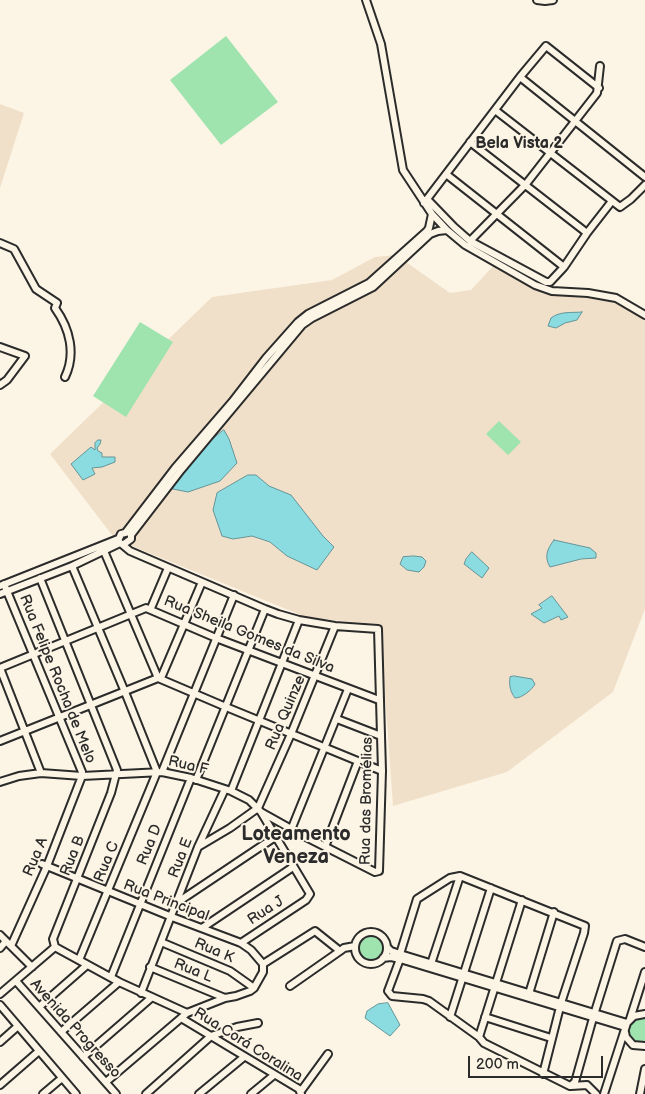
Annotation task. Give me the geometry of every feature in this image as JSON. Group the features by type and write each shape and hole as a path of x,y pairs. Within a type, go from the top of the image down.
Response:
{"street":[{"path":"366,0 381,44 403,170 426,201 468,243 546,282 553,280 612,201"},
{"path":"537,0 545,2 553,0"},
{"path":"426,201 520,77 546,46 599,88"},
{"path":"468,243 526,184 598,93 600,66"},
{"path":"520,77 645,177"},
{"path":"495,110 620,207 645,185"},
{"path":"470,142 587,233"},
{"path":"446,174 564,267"},
{"path":"426,201 432,214 447,230 535,285 552,291 616,298 645,315"},
{"path":"2,585 121,542 129,541 128,534 175,468 298,322 308,314 369,283 427,231 432,214"},
{"path":"128,534 302,325 373,287 430,234 447,230"},
{"path":"0,243 14,249 36,289 57,303 55,308 60,315 71,347 70,366 65,377"},
{"path":"0,347 25,356 3,378 0,385"},
{"path":"128,534 121,534 121,542 130,551 168,568 264,609 299,620 335,626"},
{"path":"0,594 72,566 121,542"},
{"path":"104,551 130,614 160,678 194,694 382,771"},
{"path":"72,566 160,772"},
{"path":"152,608 168,568"},
{"path":"40,578 116,766 117,774"},
{"path":"0,741 160,678 202,582"},
{"name":"Rua Felipe Rocha de Melo","path":"2,585 8,591 81,766 82,776"},
{"name":"Rua C","path":"79,960 194,694 234,595"},
{"name":"Rua Sheila Gomes da Silva","path":"0,668 130,614 146,608 152,608 216,638 379,700"},
{"name":"Rua D","path":"110,977 193,779 226,707 264,609"},
{"name":"Rua E","path":"141,993 198,847 228,789 259,720 299,620"},
{"name":"Rua das Bromélias","path":"259,810 291,830 375,872 379,871 382,771 378,629 335,626"},
{"name":"Rua Quinze","path":"259,810 335,626"},
{"path":"0,668 41,773"},
{"path":"291,830 348,689"},
{"path":"337,719 381,736"},
{"path":"325,847 358,761"},
{"name":"Rua F","path":"0,782 19,776 41,773 82,776 160,772 228,789 249,800 259,810 309,892 306,900"},
{"name":"Rua B","path":"55,946 53,939 112,793 117,774"},
{"name":"Rua A","path":"0,948 8,943 82,776"},
{"path":"198,847 259,810"},
{"path":"178,902 275,837"},
{"name":"Rua Principal","path":"44,865 108,892 241,943 251,950 263,964"},
{"path":"202,928 294,866"},
{"path":"430,966 460,876"},
{"path":"543,1074 560,1005 585,926 460,876 450,878 417,899 388,991 389,994 392,996 423,999 479,1036 484,1043 543,1074 570,1086 587,1085 596,1094"},
{"path":"450,1017 491,888"},
{"name":"Rua J","path":"241,943 306,900"},
{"path":"479,1036 522,900"},
{"path":"529,996 554,912"},
{"path":"106,1082 184,1016 225,998 241,995 254,988 263,972 263,964 315,931 340,951"},
{"path":"400,956 383,958 374,964 363,962 356,954 355,946 362,934 373,932 383,937 387,947 400,956 627,1025"},
{"path":"0,935 32,966"},
{"path":"570,1086 575,1082 618,941 625,939 645,947"},
{"name":"Rua K","path":"161,942 230,971 254,988"},
{"path":"0,994 55,946 184,1016"},
{"path":"290,986 344,948 355,946"},
{"path":"383,958 387,947"},
{"path":"39,1007 87,965"},
{"name":"Rua L","path":"150,967 225,998"},
{"path":"604,1094 645,972"},
{"name":"Avenida Progresso","path":"16,981 116,1094"},
{"path":"62,1032 119,982"},
{"path":"83,1057 152,998"},
{"path":"0,1005 76,1094"},
{"path":"645,1014 639,1014 627,1025 626,1037 633,1045 645,1046"},
{"name":"Rua Corá Coralina","path":"184,1016 211,1036 301,1093"},
{"path":"486,1017 551,1038"},
{"path":"146,1094 211,1036 237,1027 258,1023"},
{"path":"0,1042 18,1026"},
{"path":"0,1085 39,1051"},
{"path":"301,1093 328,1054"},
{"path":"199,1094 244,1057"},
{"path":"640,1094 645,1070"},
{"path":"251,1094 274,1075"},
{"path":"42,1094 62,1078"}],"shaded area":[{"path":"0,104 24,113 0,188"},
{"path":"396,255 450,293 471,290 494,265 544,294 612,300 645,317 645,609 613,692 507,772 393,806 380,624 308,618 115,539 50,454 212,297 332,280 375,257"}],"green space":[{"path":"226,36 278,102 221,145 170,80"},
{"path":"140,322 173,342 126,417 93,396"},
{"path":"499,421 521,442 508,455 486,434"},
{"path":"371,934 381,938 385,948 381,958 371,962 361,958 357,948 361,938"},
{"path":"643,1017 645,1018 645,1043 634,1042 628,1032 630,1023"}],"water":[{"path":"582,312 577,320 556,328 548,326 551,318 558,314"},
{"path":"224,430 237,463 220,481 188,492 168,488 189,466 206,444"},
{"path":"101,440 97,448 102,453 102,457 115,457 115,462 102,467 92,468 95,474 83,480 71,464 91,447 95,450 95,443"},
{"path":"248,475 256,475 269,486 291,495 334,547 317,570 287,556 270,542 252,536 233,539 222,536 213,510 217,493"},
{"path":"554,540 590,548 596,553 596,558 581,559 550,567 547,553"},
{"path":"472,552 489,568 482,578 464,564"},
{"path":"403,557 422,557 426,561 424,567 419,572 407,570 400,564"},
{"path":"552,596 568,617 561,620 559,616 544,623 531,614 542,608 539,605"},
{"path":"510,677 532,679 535,684 532,689 521,697 515,698 511,691 510,683"},
{"path":"388,1003 400,1025 390,1036 365,1018 367,1011 378,1004"}],"district":[{"name":"Bela Vista 2","path":"519,144"},
{"name":"Loteamento Veneza","path":"296,846"}]}
